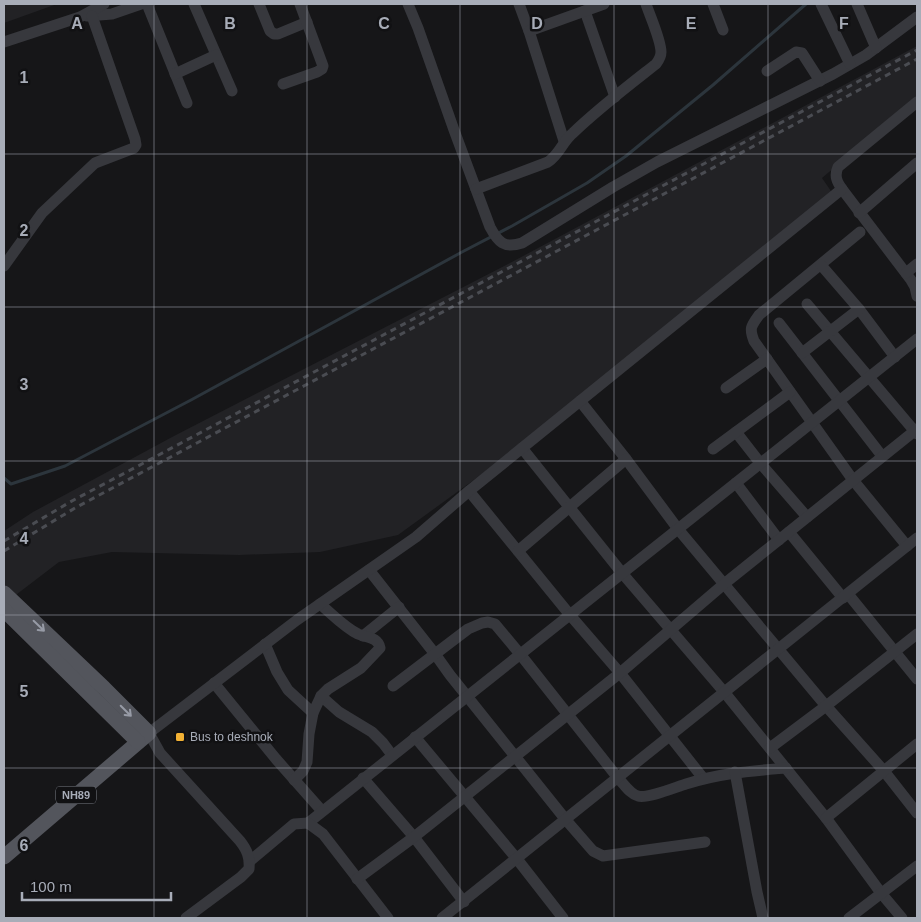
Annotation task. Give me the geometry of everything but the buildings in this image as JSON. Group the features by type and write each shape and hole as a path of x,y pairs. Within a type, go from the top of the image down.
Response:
{"main road":[{"path":"4,593 143,738"},
{"path":"4,610 100,694"},
{"name":"NH89","path":"4,857 143,738"}],"street":[{"path":"86,16 104,4"},
{"path":"4,42 86,16 112,14 140,4"},
{"path":"147,4 186,103"},
{"path":"194,4 232,91"},
{"path":"259,4 270,31 274,34 307,22"},
{"path":"283,84 317,72 323,66 300,4"},
{"path":"408,4 490,227 497,240 506,245 513,246 522,243 613,186 657,162 820,81 850,64 876,48 917,17"},
{"path":"519,4 564,142"},
{"path":"529,31 604,4"},
{"path":"476,189 548,162 556,156 572,133 656,64 661,52 646,4"},
{"path":"713,4 723,30"},
{"path":"820,4 850,64"},
{"path":"857,4 876,48"},
{"path":"585,11 614,97"},
{"path":"4,266 42,213 95,163 113,155 132,150 136,145 86,16"},
{"path":"767,71 799,51 820,81"},
{"path":"175,74 216,55"},
{"path":"917,102 838,167 836,176 837,182 859,213 906,273 915,287 917,296"},
{"path":"859,213 917,163"},
{"path":"186,918 241,877 249,869 250,860 240,841 160,753 143,738 320,604 416,537 469,491 842,189"},
{"path":"860,232 758,315 752,324 750,332 754,341 854,480 908,546"},
{"path":"906,273 917,264"},
{"path":"821,265 859,309 895,357"},
{"path":"357,879 516,757 620,673 724,584 882,456 916,431 807,304"},
{"path":"802,354 859,309"},
{"path":"779,323 882,456"},
{"path":"250,860 294,824 308,823 917,339"},
{"path":"726,388 767,359"},
{"path":"712,448 790,392"},
{"path":"580,401 678,529 826,706 884,771 917,813"},
{"path":"736,432 760,464 807,517"},
{"path":"522,448 622,574 770,748 902,918"},
{"path":"518,551 626,459"},
{"path":"736,483 784,536 845,596 917,679"},
{"path":"469,491 620,673 703,778"},
{"path":"442,918 917,538"},
{"path":"369,570 450,675 593,851 603,856 705,842"},
{"path":"294,780 303,770 306,762 313,712 321,696 328,689 361,668 380,648 377,641 351,630 320,604"},
{"path":"364,636 399,608"},
{"path":"393,686 468,629 488,622 495,624 618,778 637,796 643,797 660,793 703,778 736,772 786,768"},
{"path":"770,748 917,634"},
{"path":"266,644 277,672 288,690 313,712"},
{"path":"214,683 322,811"},
{"path":"321,696 339,712 372,732 392,755"},
{"path":"415,737 564,918"},
{"path":"826,818 917,744"},
{"path":"736,772 757,892 764,918"},
{"path":"363,778 414,837 464,902"},
{"path":"308,823 322,834 388,918"},
{"path":"849,918 917,866"}],"shaded area":[{"path":"4,4 57,4 4,23"},
{"path":"917,46 917,97 822,178 833,194 482,474 398,535 320,552 239,555 112,552 59,562 4,604 4,531 33,512 174,436 510,263"}],"waterway":[{"path":"4,478 11,484 65,466 512,226 587,183 626,156 713,85 806,4"}],"railway":[{"path":"4,541 70,502 917,50"},
{"path":"4,551 75,508 917,59"}],"place":[{"name":"Bus to deshnok","path":"180,737"}]}
